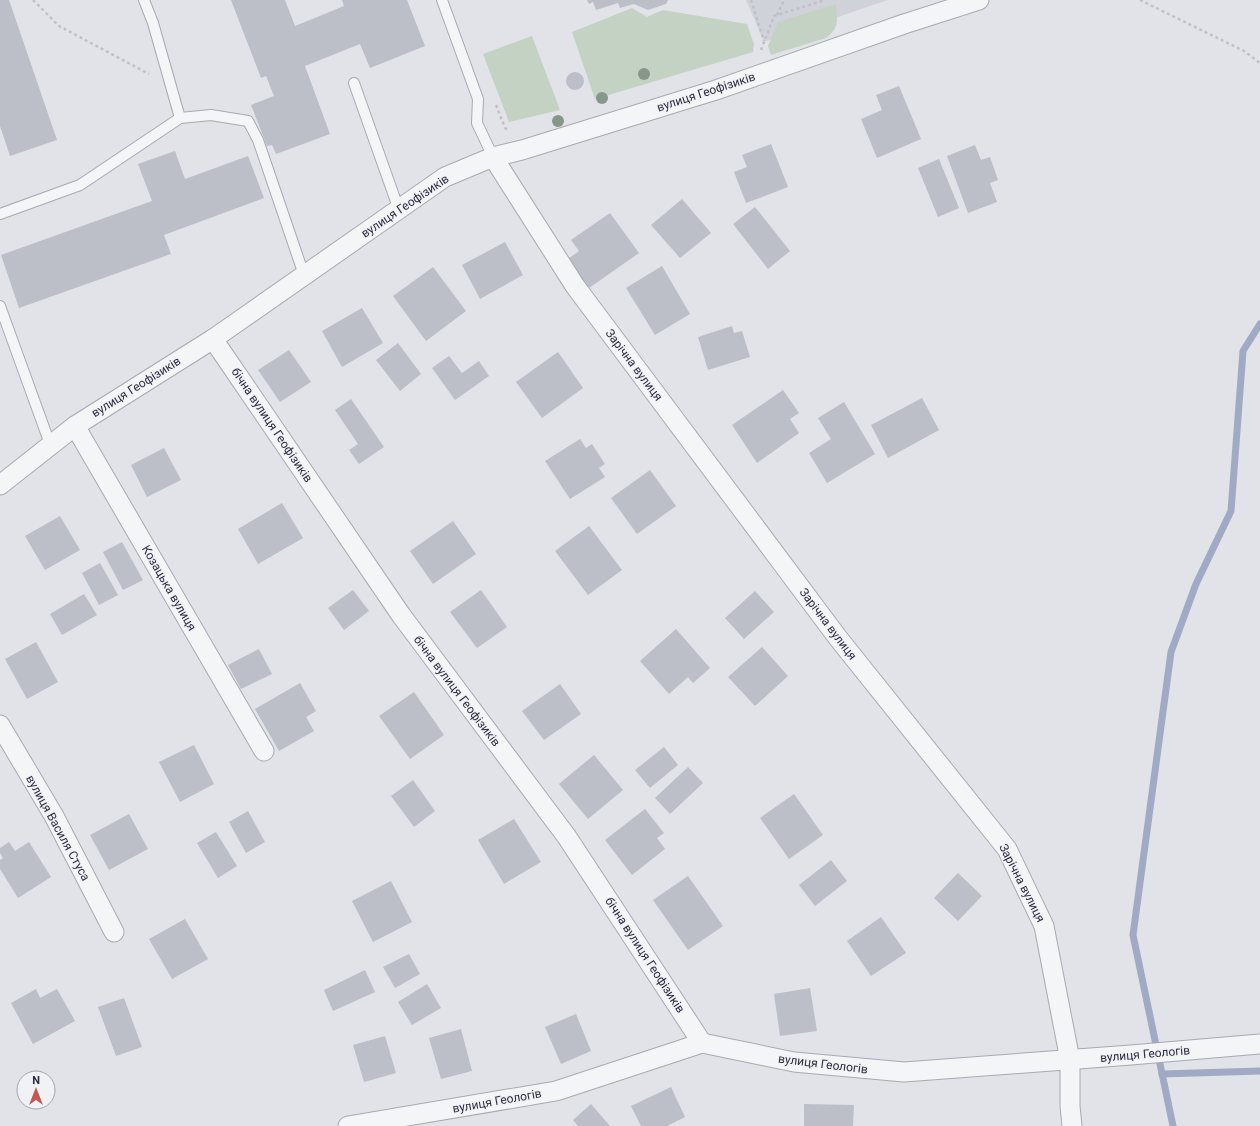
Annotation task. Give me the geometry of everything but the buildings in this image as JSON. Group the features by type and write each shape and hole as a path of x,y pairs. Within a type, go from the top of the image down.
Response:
{"street":[{"name":"вулиця Геофізиків","path":"0,485 50,444 75,426 213,339 445,177 493,157 522,150 716,90 904,24 979,0"},
{"name":"Зарічна вулиця","path":"493,157 576,286 599,318 838,638 1007,849 1044,926 1070,1060 1070,1106 1072,1126"},
{"name":"бічна вулиця Геофізиків","path":"213,339 401,615 566,837 702,1042"},
{"name":"Козацька вулиця","path":"75,426 264,751"},
{"name":"вулиця Василя Стуса","path":"0,725 54,816 114,932"},
{"name":"вулиця Геологів","path":"348,1126 556,1091 702,1042 794,1062 904,1072 1260,1044"}],"lane":[{"path":"144,0 153,23 180,118"},
{"path":"442,0 478,98 477,123 493,157"},
{"path":"354,84 399,210"},
{"path":"0,214 80,185 180,118 211,115 248,121 258,140 304,275"},
{"path":"0,306 50,444"}],"path":[{"path":"33,0 59,26 171,85"},
{"path":"751,0 764,42"},
{"path":"760,53 774,16 777,15 784,0"},
{"path":"777,15 825,0"},
{"path":"1140,0 1244,51 1260,62"}],"shaded area":[{"path":"746,0 888,0 764,42"}],"green space":[{"path":"836,4 836,27 826,38 771,55 768,46 778,22"},
{"path":"632,8 647,17 663,10 747,24 754,44 753,52 595,99 572,32"},
{"path":"532,36 560,110 509,122 483,54"}],"waterway":[{"path":"1173,1126 1133,935 1171,652 1196,584 1231,511 1243,351 1260,324"},
{"path":"1162,1074 1260,1071"}]}
